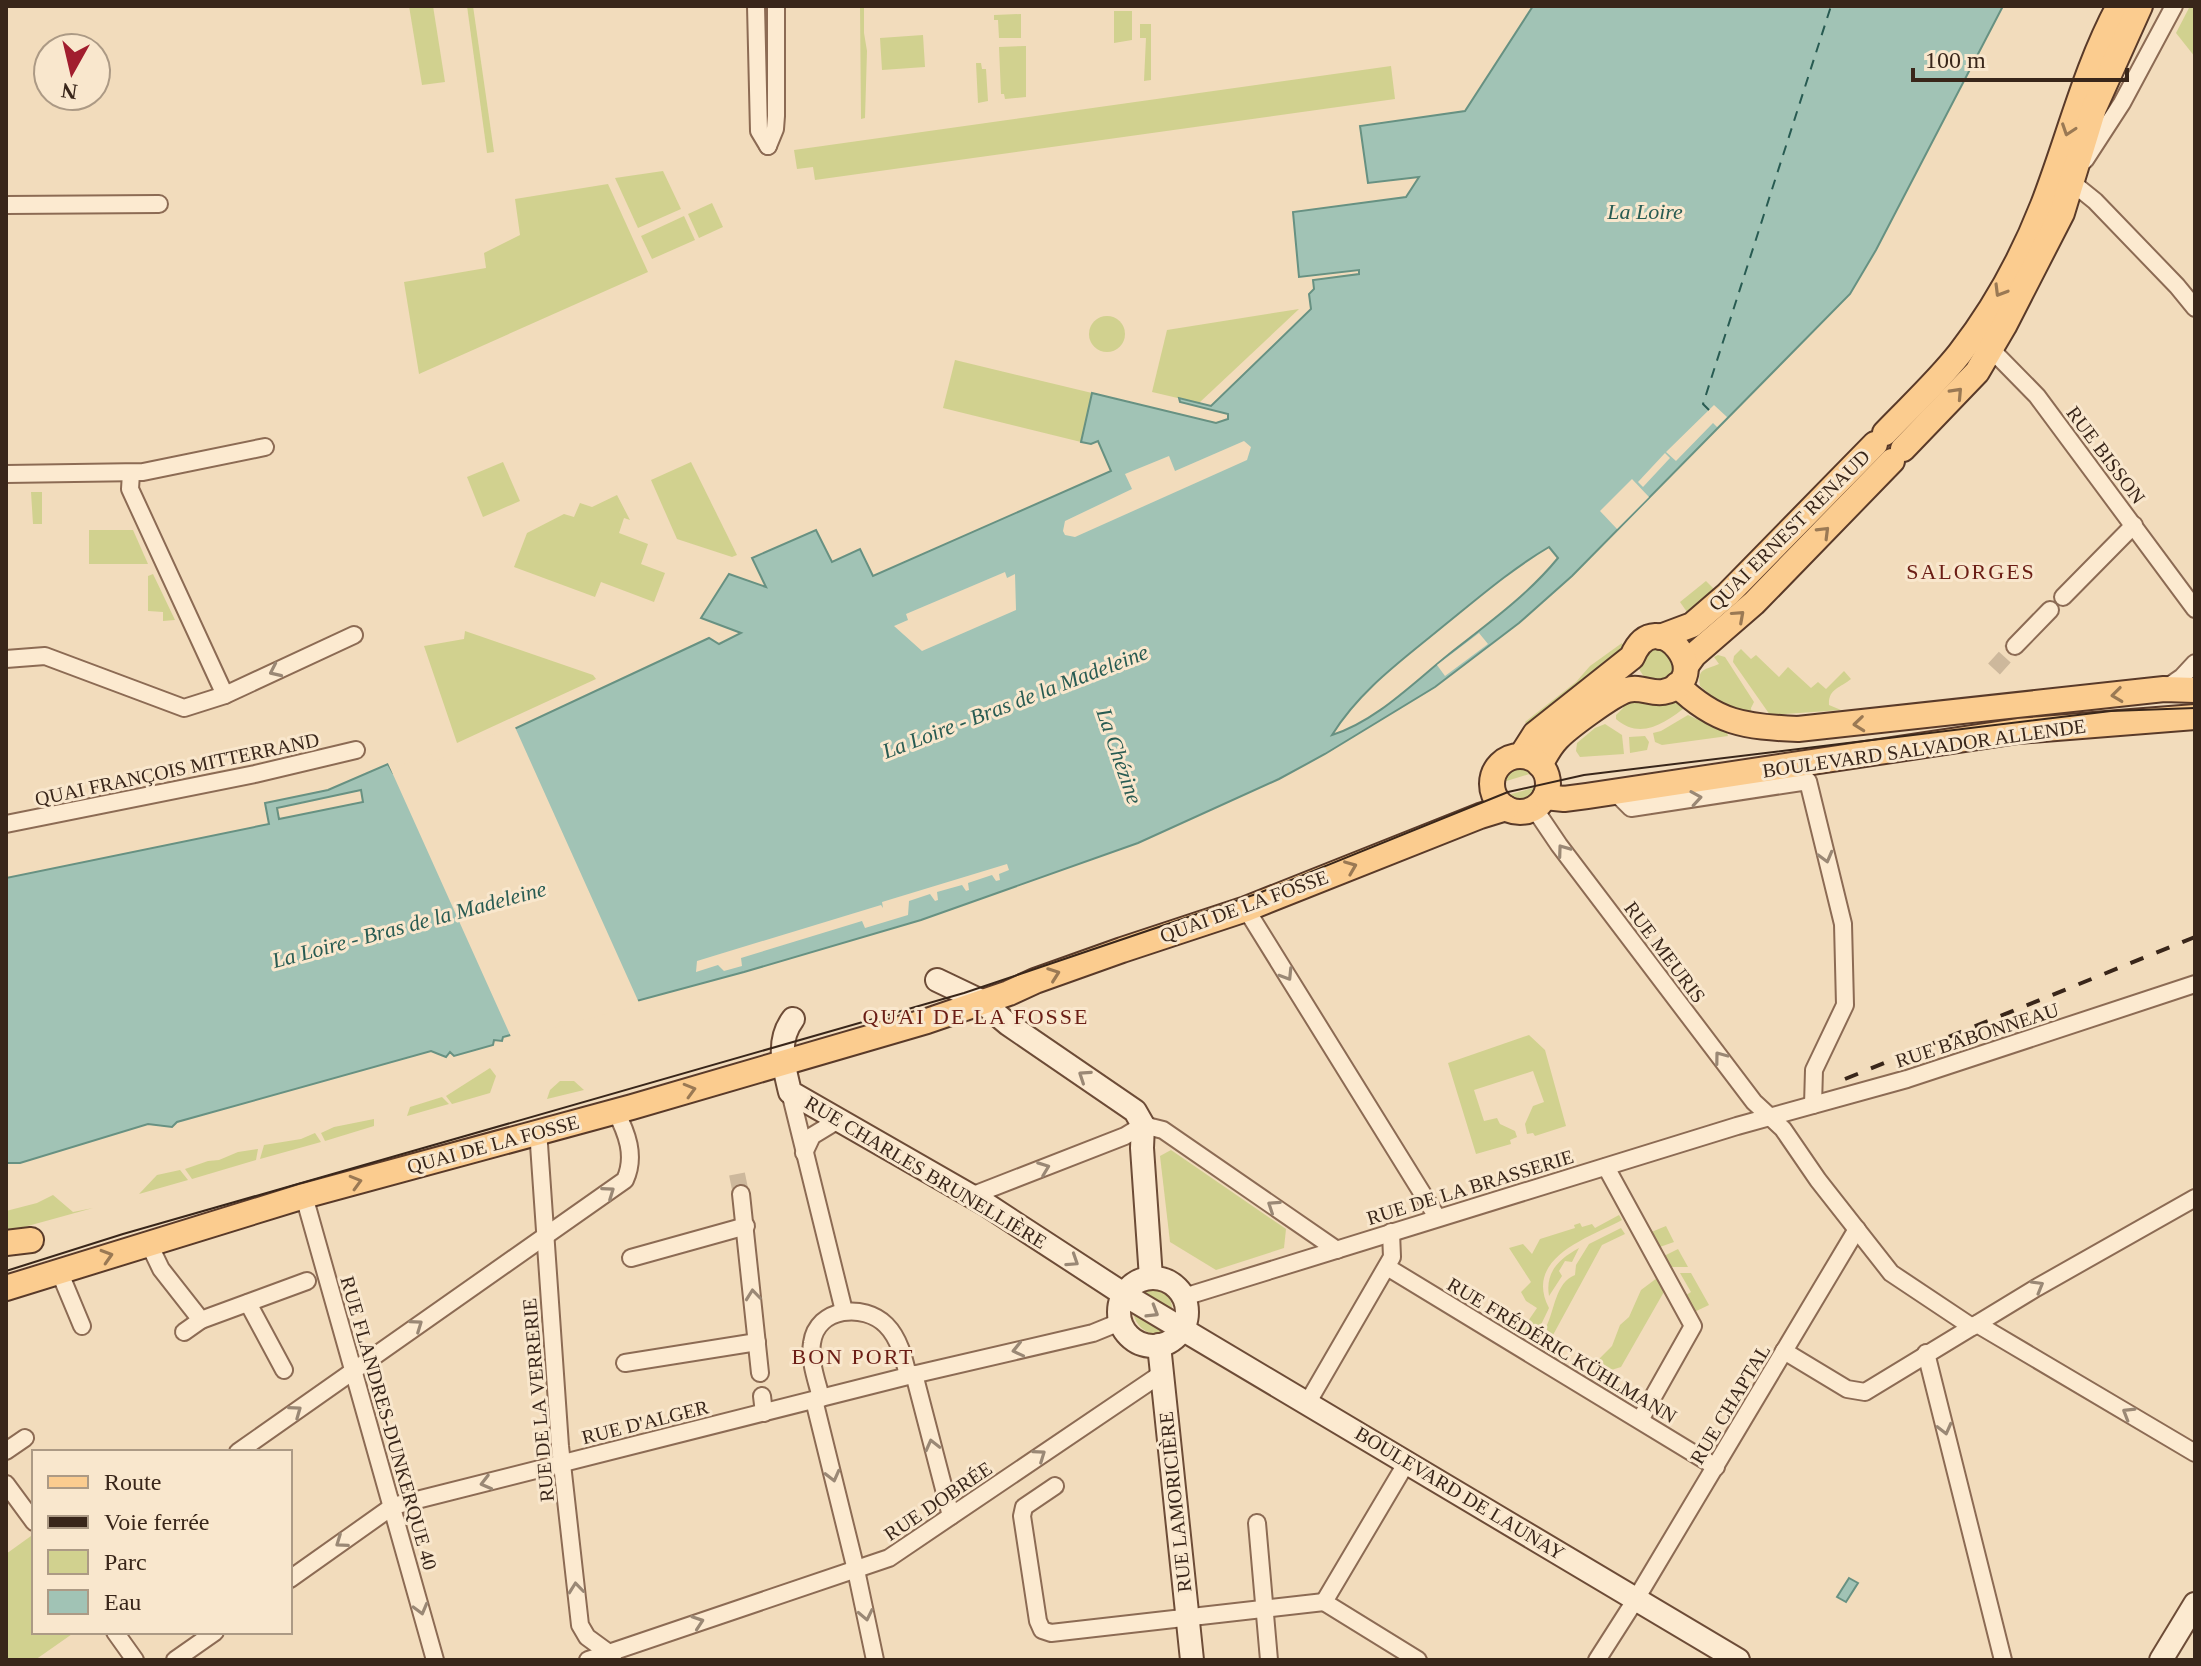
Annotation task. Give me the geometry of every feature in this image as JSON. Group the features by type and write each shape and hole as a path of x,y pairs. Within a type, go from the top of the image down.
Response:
{"main road":[{"path":"2063,175 2086,78 2119,6"},
{"path":"2063,175 2140,6"},
{"name":"QUAI ERNEST RENAUD","path":"1681,675 1694,655 1754,603 1889,447 1958,355 1983,340 2043,205 2063,175"},
{"name":"QUAI ERNEST RENAUD","path":"1660,637 1692,625 1889,447"},
{"path":"1530,760 1535,734 1632,657 1642,643 1660,637 1678,646 1681,675 1663,692 1629,689 1598,707 1530,760 1502,762 1493,775 1494,795 1506,808 1519,812 1540,802 1547,780 1530,760"},
{"path":"1632,657 1634,678 1645,689"},
{"name":"BOULEVARD SALVADOR ALLENDE","path":"1681,675 1707,711 1755,726 1798,729 2164,689 2195,690"},
{"name":"BOULEVARD SALVADOR ALLENDE","path":"1540,802 2004,733 2195,717"},
{"path":"2141,721 2195,726"},
{"name":"QUAI DE LA FOSSE","path":"6,1288 304,1196 927,1021 1246,909 1506,808"},
{"path":"937,980 981,1001 1001,1019 1135,1111 1143,1125 1151,1278"},
{"name":"RUE CHARLES BRUNELLIÈRE","path":"793,1019 783,1039 783,1063 790,1092 971,1196 1182,1328"},
{"path":"6,1243 31,1240"},
{"path":"1151,1278 1170,1282 1184,1297 1187,1313 1182,1328 1172,1339 1159,1345 1135,1341 1120,1322 1120,1305 1125,1295 1136,1283 1151,1278"},
{"name":"BOULEVARD DE LAUNAY","path":"1182,1328 1738,1660"},
{"name":"RUE LAMORICIÈRE","path":"1159,1345 1192,1660"},
{"path":"2161,1660 2195,1604"}],"street":[{"path":"2174,6 2122,103 2063,175 2095,201 2195,308"},
{"path":"756,13 776,13 776,100 767,130 758,101 756,13"},
{"path":"758,101 768,104 776,100"},
{"path":"6,205 159,204"},
{"name":"RUE BISSON","path":"1983,340 2037,396 2195,609"},
{"path":"6,474 131,473 181,466 265,447"},
{"path":"131,473 130,489 225,695"},
{"path":"2063,597 2134,525"},
{"path":"2015,646 2050,610"},
{"path":"6,659 45,656 184,708 225,695 354,635"},
{"path":"2164,689 2195,663"},
{"name":"QUAI FRANÇOIS MITTERRAND","path":"6,824 255,774 356,750"},
{"path":"1615,792 1631,808 1808,781 1843,924 1845,1005 1814,1070 1813,1105"},
{"name":"RUE MEURIS","path":"1540,802 1582,877 1754,1102 1783,1129 1818,1180 1891,1273 1974,1326 2195,1453"},
{"path":"1246,909 1437,1217"},
{"name":"RUE BABONNEAU","path":"1769,1117 1907,1079 2195,984"},
{"path":"790,1092 844,1311"},
{"path":"241,1450 625,1180 630,1169 630,1152 623,1125 615,1110"},
{"name":"RUE DE LA BRASSERIE","path":"1184,1297 1769,1117"},
{"path":"804,1153 812,1136 840,1119"},
{"path":"971,1196 1125,1136 1143,1125 1163,1130 1337,1250"},
{"name":"RUE DE LA VERRERIE","path":"538,1130 562,1464 580,1626 587,1637 617,1653"},
{"path":"1606,1167 1693,1326 1640,1420"},
{"path":"741,1194 760,1373"},
{"name":"RUE FLANDRES-DUNKERQUE 40","path":"304,1196 317,1277 353,1369 435,1660"},
{"path":"1784,1351 1847,1389 1865,1392 1926,1353 2195,1198"},
{"path":"631,1258 746,1226"},
{"name":"RUE CHAPTAL","path":"1597,1660 1857,1229"},
{"path":"1308,1402 1387,1267 1393,1248 1391,1232"},
{"path":"6,1250 31,1240"},
{"path":"149,1244 165,1275 201,1320"},
{"name":"RUE FRÉDÉRIC KÜHLMANN","path":"1387,1267 1716,1467"},
{"path":"59,1271 82,1326"},
{"path":"184,1332 201,1320 317,1277"},
{"path":"248,1303 284,1370"},
{"path":"875,1660 818,1399 813,1360 813,1337 831,1316 844,1311 869,1314 887,1326 897,1341 911,1375 951,1516"},
{"name":"RUE D'ALGER","path":"393,1506 562,1464 763,1404 818,1399 1093,1333 1120,1322"},
{"path":"625,1363 757,1342"},
{"path":"1926,1353 2003,1660"},
{"name":"RUE DOBRÉE","path":"588,1660 617,1653 889,1558 1161,1374"},
{"path":"6,1451 25,1438"},
{"path":"1324,1602 1407,1462"},
{"path":"6,1484 32,1519"},
{"path":"1055,1486 1024,1507 1022,1516 1042,1630 1051,1633 1324,1602 1418,1660"},
{"path":"292,1578 393,1506"},
{"path":"1257,1523 1269,1660"},
{"path":"116,1634 135,1660"},
{"path":"175,1660 212,1634"}],"green space":[{"path":"409,6 433,6 445,82 422,85"},
{"path":"467,6 473,6 494,152 487,153"},
{"path":"860,6 864,6 867,51 865,118 861,119"},
{"path":"2190,6 2195,6 2195,57 2176,33"},
{"path":"1114,11 1132,11 1132,40 1114,43"},
{"path":"1021,14 1021,38 999,38 998,20 994,20 994,15"},
{"path":"1140,24 1151,24 1151,80 1144,81 1146,38 1140,38"},
{"path":"923,35 925,67 882,70 880,38"},
{"path":"1026,46 1026,97 1005,99 1001,94 999,47"},
{"path":"976,63 981,63 982,69 986,69 988,101 978,103"},
{"path":"1391,66 1395,99 815,180 813,167 797,169 794,150"},
{"path":"663,171 681,209 638,228 615,178"},
{"path":"608,184 648,272 419,374 404,282 486,268 484,253 520,235 515,199"},
{"path":"712,203 723,227 699,238 688,214"},
{"path":"684,216 695,240 652,259 641,236"},
{"path":"1299,309 1199,403 1152,392 1167,330"},
{"path":"1107,316 1120,321 1125,334 1120,347 1107,352 1094,347 1089,334 1094,321"},
{"path":"955,360 1092,393 1081,442 943,408"},
{"path":"503,462 520,501 483,517 467,477"},
{"path":"691,462 737,555 732,557 677,539 651,480"},
{"path":"31,492 42,492 42,524 33,524"},
{"path":"617,495 630,520 624,518 619,533 648,544 641,564 665,573 654,602 601,582 595,597 514,567 527,533 564,514 574,517 580,503 592,507"},
{"path":"89,530 133,530 148,564 89,564"},
{"path":"153,574 175,620 163,621 163,612 148,611 148,576"},
{"path":"1706,581 1715,590 1687,612 1680,602"},
{"path":"465,631 593,675 596,679 457,743 424,646 464,639"},
{"path":"1622,643 1623,648 1529,727 1525,722"},
{"path":"1661,645 1678,661 1669,682 1646,680 1639,669 1644,652"},
{"path":"1741,649 1751,659 1756,655 1779,677 1788,667 1811,688 1818,682 1826,689 1844,671 1851,679 1836,689 1829,700 1829,705 1841,710 1770,715 1733,662"},
{"path":"1714,657 1725,657 1754,702 1752,717 1728,710 1700,686 1701,673 1719,664"},
{"path":"1678,696 1687,706 1653,727 1635,728 1616,719 1626,698"},
{"path":"1688,715 1728,736 1662,745 1655,742 1653,733"},
{"path":"1605,724 1622,735 1624,754 1580,757 1576,751 1577,743"},
{"path":"1645,736 1649,742 1647,750 1630,753 1629,737"},
{"path":"1514,765 1527,765 1536,772 1500,783 1504,771"},
{"path":"1540,786 1534,797 1525,803 1515,803 1504,796"},
{"path":"1529,1035 1545,1050 1566,1126 1535,1136 1533,1133 1527,1134 1525,1124 1533,1106 1544,1102 1533,1071 1474,1090 1484,1121 1497,1118 1500,1124 1515,1131 1517,1137 1510,1140 1511,1144 1476,1154 1448,1063"},
{"path":"490,1068 496,1076 490,1093 452,1104 446,1096"},
{"path":"560,1081 574,1081 584,1090 547,1099 550,1090"},
{"path":"442,1097 449,1104 407,1116 410,1107"},
{"path":"374,1119 374,1126 325,1141 321,1133 334,1127"},
{"path":"315,1133 321,1142 260,1159 264,1145 301,1139"},
{"path":"258,1149 256,1160 192,1179 185,1169 238,1152"},
{"path":"1171,1150 1286,1229 1284,1248 1216,1270 1170,1242 1160,1156"},
{"path":"180,1170 188,1180 139,1194 157,1175"},
{"path":"53,1195 73,1212 93,1208 6,1232 6,1211 37,1203"},
{"path":"1619,1215 1622,1220 1577,1243 1552,1263 1545,1276 1543,1291 1549,1308 1538,1331 1540,1337 1536,1342 1520,1333 1537,1308 1526,1301 1521,1292 1531,1282 1509,1248 1523,1244 1532,1254 1540,1239 1575,1228 1574,1225 1580,1223 1582,1227 1592,1224 1595,1228"},
{"path":"1666,1226 1674,1242 1657,1248 1649,1233"},
{"path":"1621,1228 1625,1234 1602,1245 1553,1335 1549,1335 1546,1327 1559,1290 1575,1275 1576,1265 1589,1244"},
{"path":"1579,1248 1572,1262 1565,1261 1559,1271 1562,1276 1549,1296 1551,1273 1565,1257"},
{"path":"1678,1249 1688,1267 1670,1267 1664,1256"},
{"path":"1680,1273 1691,1273 1709,1305 1690,1314 1680,1299 1691,1292"},
{"path":"1657,1278 1665,1290 1621,1367 1605,1372 1599,1359 1612,1346 1620,1325 1629,1317 1641,1290"},
{"path":"1145,1290 1160,1291 1167,1296 1172,1309 1170,1312 1143,1294"},
{"path":"1133,1312 1166,1329 1163,1334 1152,1334 1143,1329"},
{"path":"31,1536 32,1634 72,1634 35,1660 6,1660 6,1554"}],"water":[{"name":"La Loire","path":"1533,6 2003,6 1850,294 1572,576 1519,623 1435,687 1325,754 1279,779 1138,843 921,920 503,1037 502,1041 494,1040 493,1045 454,1056 450,1052 446,1057 431,1051 177,1122 172,1127 148,1124 20,1163 6,1163 6,878 269,824 265,803 328,790 388,764 393,773 435,766 709,638 719,644 741,633 701,618 729,574 766,587 752,558 816,530 832,562 860,549 873,576 1111,471 1098,441 1091,444 1081,442 1092,393 1216,423 1228,419 1228,414 1180,402 1179,398 1211,406 1311,309 1309,294 1314,289 1313,280 1359,274 1359,270 1299,277 1293,212 1406,197 1419,177 1368,183 1360,126 1465,111","holes":["1549,547 1558,558 1520,597 1393,701 1364,721 1332,735 1355,704 1396,664 1521,565","361,790 363,802 279,819 277,808"]},
{"path":"1849,1578 1858,1583 1846,1602 1837,1597"}],"pier":[{"path":"1714,405 1727,417 1717,427 1713,423 1676,461 1666,452"},
{"path":"1244,441 1251,447 1247,460 1075,537 1065,535 1065,521 1132,489 1125,474 1169,456 1175,471"},
{"path":"1665,453 1670,458 1643,487 1638,482"},
{"path":"1632,479 1649,497 1617,529 1600,511"},
{"path":"1005,572 1007,578 1015,574 1016,610 922,651 894,626 908,620 906,614"},
{"path":"1479,633 1488,644 1445,676 1437,665"},
{"path":"514,725 640,1005 512,1039 387,761 391,761 394,768 431,754 437,761"},
{"path":"1007,864 1009,870 999,874 1000,880 996,881 992,875 968,883 969,890 966,891 962,885 937,892 938,900 935,901 930,894 909,901 908,915 865,928 862,921 741,958 742,966 724,971 718,965 696,972 697,961 881,905 883,908 882,902"}],"ferry route":[{"path":"1709,410 1703,404 1831,6"}],"tunnel":[{"path":"1994,669 2015,646"},
{"path":"737,1174 741,1194"}],"tram line":[{"path":"6,1271 123,1234 964,993 1259,893 1508,792 1584,775 2111,711 2195,708"}],"railway":[{"path":"1845,1079 2195,937"}],"district":[{"name":"SALORGES","path":"1971,571"},
{"name":"QUAI DE LA FOSSE","path":"976,1016"},
{"name":"BON PORT","path":"853,1356"}],"water label":[{"name":"La Loire - Bras de la Madeleine","path":"1015,701"},
{"name":"La Chézine","path":"1120,756"},
{"name":"La Loire - Bras de la Madeleine","path":"409,924"}]}
